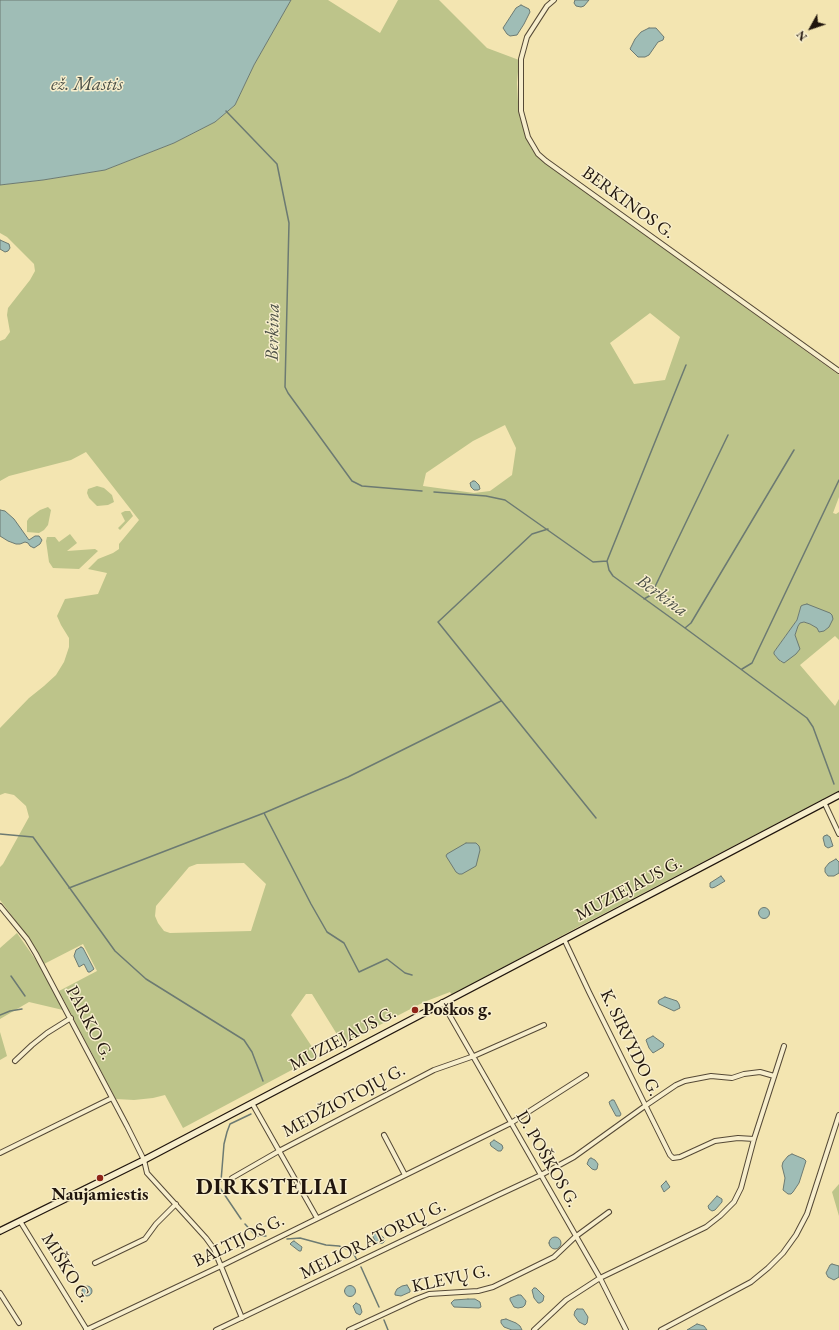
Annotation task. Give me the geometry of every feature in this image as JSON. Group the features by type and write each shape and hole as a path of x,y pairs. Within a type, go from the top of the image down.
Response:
{"main road":[{"name":"MUZIEJAUS G.","path":"0,1231 144,1160 442,1002 839,795"}],"street":[{"name":"BERKINOS G.","path":"554,0 547,6 527,37 521,59 521,111 528,137 538,154 839,371"},
{"path":"824,802 839,834"},
{"name":"PARKO G.","path":"0,906 32,947 71,1018 144,1160 147,1173 206,1238 214,1249 242,1318"},
{"name":"K. SIRVYDO G.","path":"564,939 645,1106 668,1152 673,1158 680,1158 715,1141 738,1138 754,1138"},
{"name":"D. POŠKOS G.","path":"442,1002 600,1278 626,1330"},
{"path":"15,1061 47,1033 71,1018"},
{"name":"MEDŽIOTOJŲ G.","path":"232,1178 279,1151 434,1070 474,1056 544,1025"},
{"path":"534,1330 566,1300 600,1278 706,1227 734,1202 741,1188 754,1138 784,1046"},
{"name":"MELIORATORIŲ G.","path":"216,1330 541,1176 574,1157 645,1106 684,1081 711,1076 732,1078 744,1074 760,1072 774,1076"},
{"name":"BALTIJOS G.","path":"87,1330 221,1266 510,1123 586,1075"},
{"path":"0,1153 112,1098"},
{"path":"252,1103 317,1218"},
{"path":"661,1330 751,1282 768,1268 783,1252 796,1235 807,1214 839,1115"},
{"path":"384,1135 405,1175"},
{"path":"95,1263 145,1239 156,1224 176,1204"},
{"name":"KLEVŲ G.","path":"349,1330 429,1294 478,1291 493,1287 554,1256 609,1212"},
{"name":"MIŠKO G.","path":"20,1221 87,1330"},
{"path":"0,1294 19,1323"}],"green space":[{"path":"291,0 328,0 380,33 398,0 439,0 487,48 519,60 517,83 518,102 522,123 525,135 531,148 538,157 839,375 839,497 833,513 836,514 839,512 839,640 835,636 800,665 835,706 839,699 839,791 578,927 452,995 450,992 424,1002 343,1044 312,994 306,994 291,1015 318,1056 183,1128 165,1095 134,1100 116,1099 59,991 97,971 83,944 44,964 28,937 0,900 0,867 29,817 26,806 14,795 5,793 0,795 0,728 29,698 56,675 64,662 69,647 69,638 57,616 65,599 98,594 107,573 88,569 98,559 119,549 119,544 139,520 86,452 71,460 9,476 0,481 0,341 5,339 10,332 7,315 8,308 30,280 35,271 34,264 7,237 0,233 0,185 105,170 174,143 215,122 235,105 254,65","holes":["650,313 680,337 665,380 634,384 610,343","505,425 516,448 512,475 490,491 474,493 423,486 426,473 473,441","801,606 824,631 810,624 804,622 800,623 795,635 797,642 781,662 774,652 797,620","244,863 266,884 251,931 170,933 164,931 155,916 156,906 189,867 197,864"]},
{"path":"97,486 104,488 112,495 114,502 108,505 97,506 89,498 87,493 88,489"},
{"path":"48,507 51,510 48,525 44,530 39,533 27,532 27,521 29,518 40,510"},
{"path":"130,511 133,516 120,530 118,528 125,521 121,513"},
{"path":"70,534 77,543 67,551 95,549 98,551 79,569 53,568 49,562 46,541 47,537 55,537 59,542"},
{"path":"17,933 40,966 63,1010 29,1002 0,1019 0,948"},
{"path":"0,1032 7,1056 0,1060"},
{"path":"839,1184 839,1216 832,1192"}],"water":[{"name":"ež. Mastis","path":"0,0 291,0 254,65 235,105 215,122 174,143 105,170 0,185"},
{"path":"575,0 589,0 584,6 581,7 576,6 574,3"},
{"path":"521,5 529,9 530,12 517,35 510,36 503,28 516,8"},
{"path":"649,28 656,28 664,37 663,40 658,42 649,55 645,57 638,57 630,49 635,39 641,32"},
{"path":"0,240 9,244 10,248 8,251 5,252 0,249"},
{"path":"473,481 479,485 480,489 474,490 471,487 470,483"},
{"path":"0,510 5,511 14,519 29,540 35,536 39,536 42,540 40,544 34,548 28,543 25,542 16,544 0,536"},
{"path":"807,604 830,613 833,619 829,627 824,631 819,632 817,628 810,624 804,622 800,623 795,635 800,649 784,663 779,660 774,652 797,620 801,606"},
{"path":"827,835 830,837 833,846 828,848 825,846 823,838"},
{"path":"466,843 476,843 480,850 476,866 462,874 459,874 456,872 446,856"},
{"path":"836,859 839,862 839,873 834,876 828,876 825,872 825,868 829,863"},
{"path":"721,876 725,881 715,887 710,887 710,883"},
{"path":"762,908 766,908 768,909 768,917 762,918 759,915 759,911"},
{"path":"81,947 83,948 94,969 90,972 88,972 84,964 79,967 74,956 76,950"},
{"path":"665,997 677,1001 680,1008 674,1011 659,1004 659,1000"},
{"path":"653,1036 664,1044 663,1047 653,1053 646,1040"},
{"path":"614,1100 621,1114 620,1116 616,1116 610,1105 609,1102"},
{"path":"494,1140 502,1145 503,1148 501,1151 498,1151 491,1146 490,1143"},
{"path":"792,1154 806,1161 799,1183 791,1194 788,1194 783,1190 785,1178 782,1166 783,1162 788,1156"},
{"path":"591,1158 598,1164 597,1169 595,1170 587,1164"},
{"path":"666,1181 670,1187 664,1192 661,1186"},
{"path":"717,1196 722,1199 722,1202 715,1210 712,1211 708,1206"},
{"path":"375,1233 384,1238 385,1241 383,1243 377,1244 373,1237 373,1234"},
{"path":"555,1237 559,1239 561,1243 559,1247 555,1249 551,1247 549,1243 551,1239"},
{"path":"294,1241 302,1247 301,1251 290,1244"},
{"path":"832,1264 839,1266 839,1277 834,1280 828,1277 826,1273"},
{"path":"350,1285 354,1287 356,1291 354,1295 350,1297 346,1295 344,1291 346,1287"},
{"path":"407,1285 410,1292 401,1296 395,1295 397,1289"},
{"path":"87,1286 92,1291 87,1296 82,1291"},
{"path":"536,1288 544,1296 543,1301 540,1303 538,1303 534,1298 532,1290"},
{"path":"521,1295 526,1301 523,1307 518,1308 514,1307 510,1298"},
{"path":"475,1299 480,1302 481,1307 454,1307 451,1303 454,1300"},
{"path":"356,1303 360,1305 362,1312 360,1315 356,1313 353,1306"},
{"path":"577,1309 583,1309 588,1317 585,1325 579,1322 574,1315"},
{"path":"506,1319 516,1323 522,1330 512,1330 504,1327 501,1320"},
{"path":"697,1324 704,1326 707,1330 687,1330"}],"waterway":[{"name":"Berkina","path":"226,111 277,164 289,223 285,387 288,393 352,481 362,486 422,491"},
{"path":"607,561 686,365"},
{"path":"644,599 651,595 728,435"},
{"path":"685,628 691,623 794,450"},
{"path":"742,669 752,663 839,480"},
{"name":"Berkina","path":"434,492 486,496 505,500 593,562 607,561 609,570 613,576 807,718 813,727 834,784"},
{"path":"548,529 532,534 438,622 596,818"},
{"path":"264,813 348,777 501,701"},
{"path":"69,888 264,813 327,932 344,943 359,972 387,959 405,973 412,975"},
{"path":"0,834 33,837 115,951 146,979 244,1040 252,1052 263,1081"},
{"path":"11,976 25,996"},
{"path":"0,1015 10,1011 22,1009"},
{"path":"221,1181 224,1144 230,1124 251,1114"},
{"path":"220,1188 241,1219"},
{"path":"245,1224 256,1236 266,1236"},
{"path":"287,1239 300,1238 326,1245 339,1246 353,1253 357,1260"},
{"path":"361,1267 379,1307"},
{"path":"384,1320 388,1330"}],"place":[{"name":"Poškos g.","path":"415,1010"},
{"name":"Naujamiestis","path":"100,1178"}],"district":[{"name":"DIRKSTELIAI","path":"272,1188"}]}
